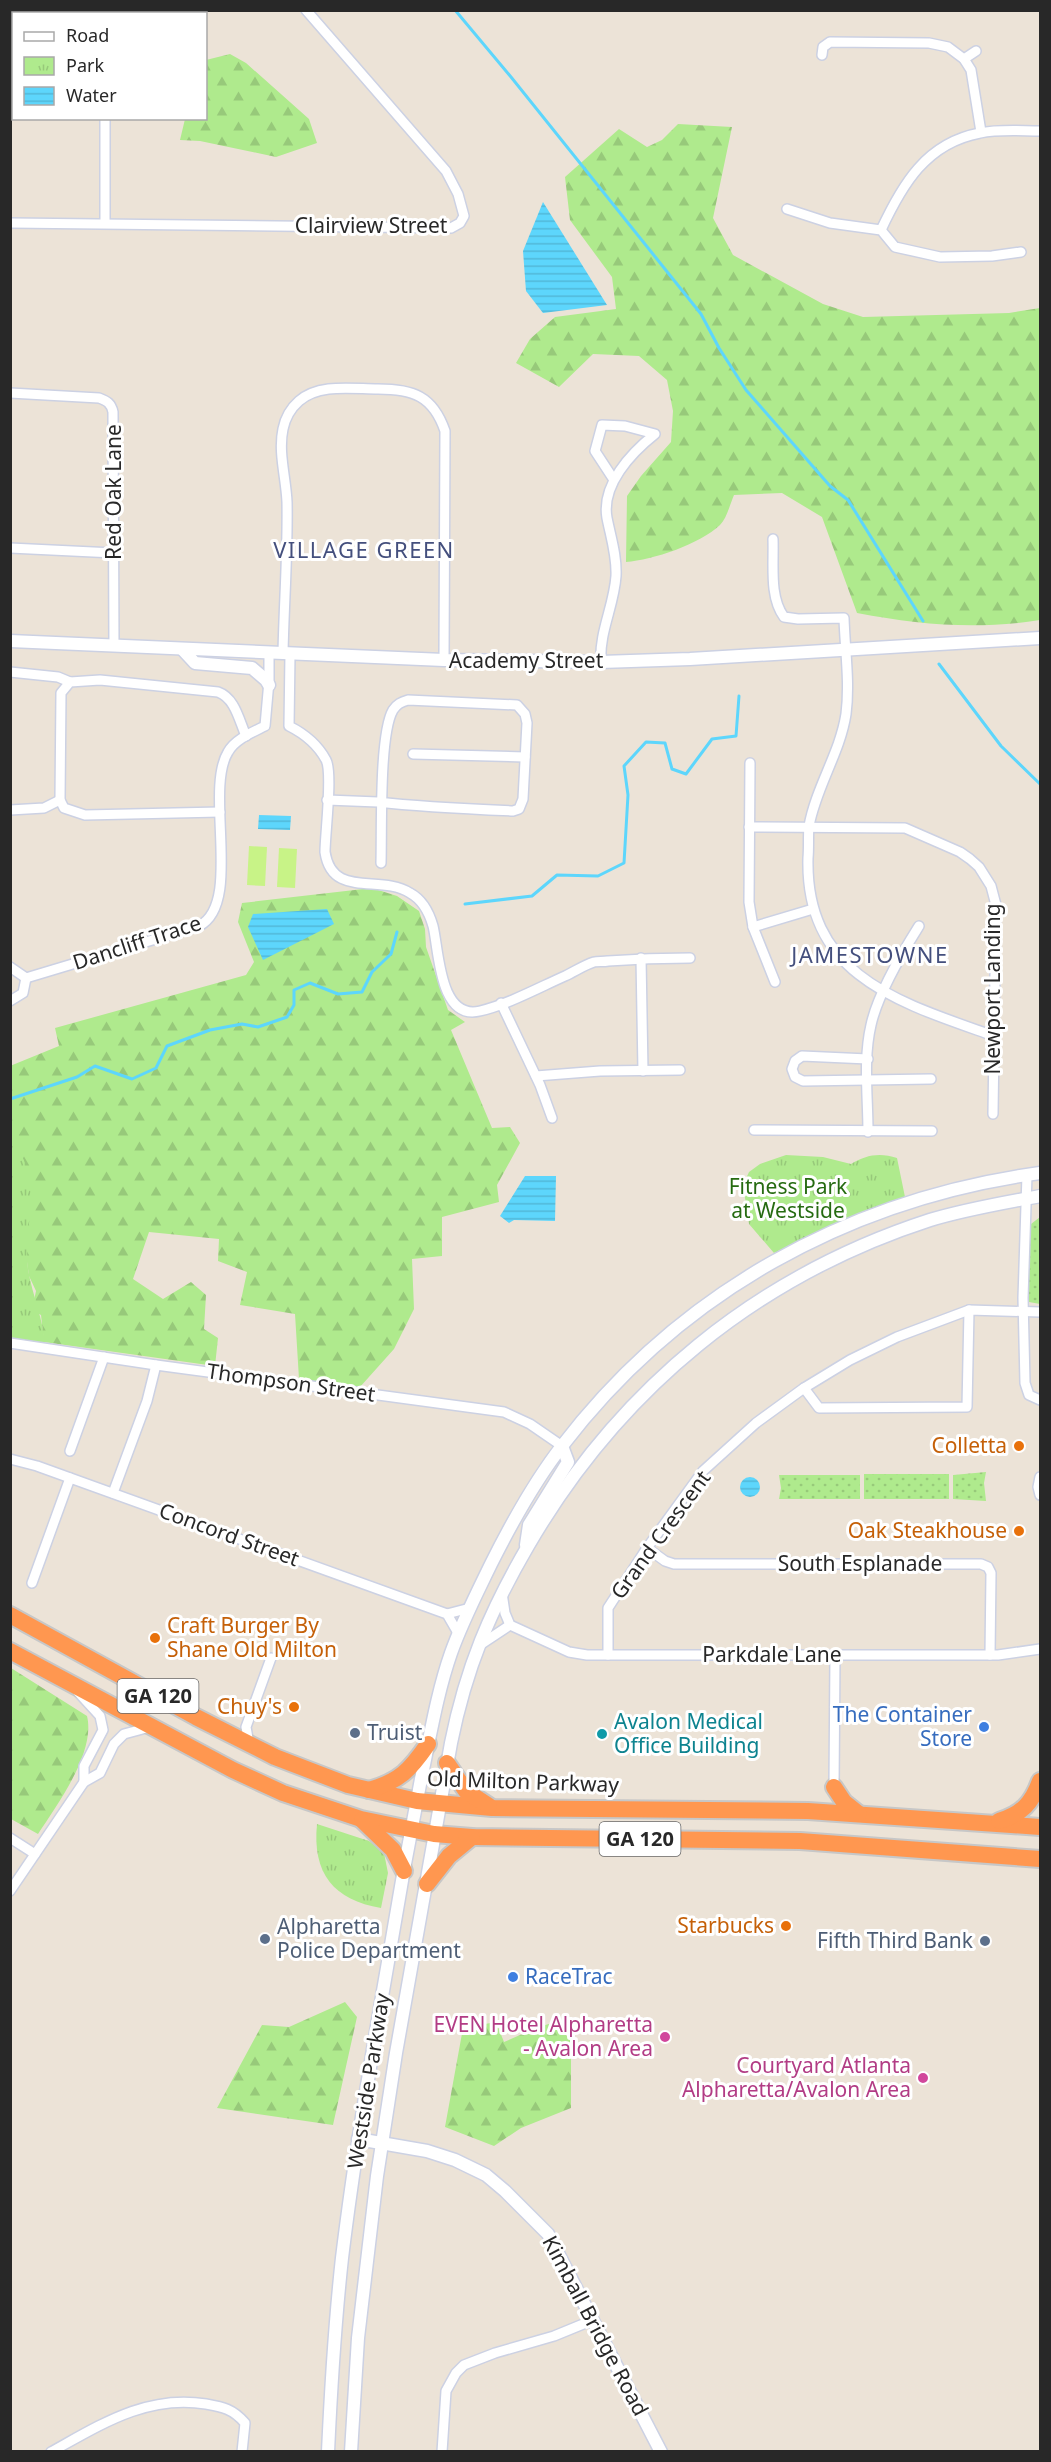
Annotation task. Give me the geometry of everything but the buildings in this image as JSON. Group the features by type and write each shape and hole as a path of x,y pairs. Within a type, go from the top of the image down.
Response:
{"highway":[{"name":"Old Milton Parkway","path":"10,1615 250,1746 300,1768 369,1790 417,1801 492,1808 808,1811 1041,1827"},
{"name":"GA 120","path":"10,1650 233,1770 283,1794 361,1819 411,1830 472,1837 800,1841 1041,1859"},
{"path":"369,1790 395,1781 404,1775 428,1744"},
{"path":"447,1763 455,1778 466,1791 492,1808"},
{"path":"992,1824 1009,1818 1028,1806 1041,1780"},
{"path":"808,1811 825,1800 834,1786 844,1802 859,1814"},
{"path":"361,1819 393,1850 404,1871"},
{"path":"427,1884 448,1856 472,1837"}],"main road":[{"name":"Academy Street","path":"10,641 444,660 601,662 1041,638"},
{"path":"182,650 195,663 252,668 269,685"},
{"name":"Westside Parkway","path":"328,2451 342,2259 358,2139 428,1744 442,1683 458,1633 512,1522 562,1446 618,1382 663,1337 757,1270 806,1243 892,1206 951,1190 1041,1173"},
{"name":"Westside Parkway","path":"351,2451 364,2280 382,2143 434,1834 459,1705 476,1647 502,1592 548,1512 592,1450 650,1388 695,1346 749,1306 855,1248 930,1220 985,1205 1041,1196"},
{"path":"525,1552 529,1525 568,1462 562,1446"},
{"name":"Kimball Bridge Road","path":"358,2139 427,2151 455,2160 486,2175 505,2190 548,2234 661,2451"}],"street":[{"name":"Clairview Street","path":"10,223 451,228 460,223 464,216 446,171 306,10"},
{"path":"822,55 823,47 830,42 929,43 948,47 964,59 974,80 981,132"},
{"path":"964,59 976,51"},
{"path":"105,120 105,223"},
{"path":"881,230 913,172 944,146 981,132 1041,131"},
{"path":"786,209 830,223 881,230 894,247 940,257 992,256 1021,252"},
{"path":"444,660 445,431 440,415 429,402 414,393 397,389 319,390 299,401 285,419 282,439 287,501 288,726 302,733 326,760 328,768 325,852 327,865 334,876 351,882 397,886 417,897 426,907 433,926 446,988 456,1005 464,1011 474,1012 501,1003 594,962 641,958 690,958"},
{"name":"Red Oak Lane","path":"10,393 99,398 108,401 111,406 114,646"},
{"path":"601,662 601,637 616,575 614,544 607,516 607,498 614,480 639,446 655,434 625,426 602,425 595,451 614,480"},
{"path":"773,539 775,597 777,608 784,617 844,618 848,696 846,715 816,798 809,827 808,878 813,909 824,936 840,958 860,977 884,992 946,1019 994,1036"},
{"path":"10,548 114,553"},
{"name":"Dancliff Trace","path":"26,978 200,926 209,921 218,903 220,889 220,812 224,759 229,749 246,736 265,726 269,653"},
{"path":"10,672 58,677 70,682 100,680 218,692 225,694 231,700 246,736"},
{"path":"70,682 61,693 60,800 69,811 85,815 220,812"},
{"path":"327,800 382,803 513,811 519,809 522,804 525,757 527,723 525,714 517,705 408,700 394,708 386,731 382,803 381,863"},
{"path":"413,754 525,757"},
{"path":"750,763 749,902 753,927 775,982"},
{"path":"10,810 44,808 60,800"},
{"name":"Newport Landing","path":"749,827 905,828 960,852 979,867 991,886 996,905 993,1114"},
{"path":"753,927 813,909"},
{"path":"868,1132 868,1059 871,1024 884,992 919,926"},
{"path":"641,958 643,1071"},
{"path":"10,967 26,978 23,993 10,1001"},
{"path":"501,1003 536,1076 552,1118"},
{"path":"868,1059 802,1056 795,1061 792,1069 795,1077 803,1081 931,1080"},
{"path":"536,1076 600,1071 680,1070"},
{"path":"754,1130 932,1131"},
{"path":"1027,1175 1023,1312 1024,1383 1029,1395 1041,1400"},
{"path":"804,1388 819,1408 968,1407 969,1310"},
{"name":"Grand Crescent","path":"608,1655 608,1608 647,1548 703,1471 756,1423 804,1388 850,1360 897,1337 969,1310 1041,1312"},
{"name":"Thompson Street","path":"10,1343 504,1412 530,1424 562,1446"},
{"path":"70,1451 104,1357"},
{"path":"112,1493 144,1412 156,1365"},
{"name":"Concord Street","path":"10,1459 70,1478 447,1614"},
{"path":"1041,1477 1038,1486 1041,1495"},
{"path":"32,1583 70,1478"},
{"name":"South Esplanade","path":"647,1548 664,1561 674,1564 981,1564 988,1567 991,1573 990,1655"},
{"path":"476,1647 510,1625 505,1613 502,1592"},
{"path":"458,1633 447,1614 470,1608"},
{"name":"Parkdale Lane","path":"510,1625 568,1652 608,1655 990,1655 1041,1649"},
{"path":"834,1786 835,1655"},
{"path":"250,1746 246,1727 271,1658"},
{"path":"71,1683 100,1716 103,1730 84,1766 84,1782"},
{"path":"10,1891 84,1782 100,1773 114,1744 124,1734 152,1726"},
{"path":"225,1732 246,1727"},
{"path":"10,1838 35,1854"},
{"path":"442,2451 446,2391 456,2373 464,2365 495,2353 554,2336 593,2320"},
{"path":"51,2451 115,2416 153,2404 190,2401 226,2407 236,2413 245,2423 242,2451"}],"green space":[{"path":"230,54 246,63 309,119 317,143 276,157 200,141 180,140 185,120 207,120 207,60"},
{"path":"678,124 732,127 713,218 733,255 823,304 863,317 1009,313 1040,308 1040,620 994,625 948,625 903,621 857,613 822,517 782,493 734,495 725,519 701,539 676,550 626,562 627,496 671,442 673,411 667,380 639,356 593,354 559,387 516,363 530,339 555,317 616,309 612,277 570,220 565,177 619,129 647,147 662,140"},
{"path":"249,846 267,847 265,886 247,885"},
{"path":"279,848 297,849 295,888 277,887"},
{"path":"372,888 397,896 419,911 425,929 426,947 448,1010 465,1022 451,1030 492,1128 510,1127 520,1143 497,1185 499,1202 442,1217 442,1256 412,1259 414,1309 394,1349 360,1387 299,1379 295,1314 240,1305 247,1272 218,1261 219,1239 149,1232 133,1279 163,1299 191,1282 206,1295 204,1329 218,1338 215,1366 44,1342 41,1315 32,1310 36,1291 29,1276 11,1148 10,1066 59,1046 55,1028 246,975 254,962 238,922 242,903"},
{"path":"10,1144 14,1144 23,1158 28,1173 30,1205 28,1269 45,1346 11,1339"},
{"name":"Fitness Park at Westside","path":"786,1155 823,1157 851,1164 873,1155 897,1158 905,1197 839,1222 774,1253 749,1224 743,1185 749,1172 760,1164"},
{"path":"1040,1217 1040,1304 1029,1302 1028,1242 1031,1224"},
{"path":"986,1472 984,1483 986,1501 953,1499 953,1475"},
{"path":"864,1474 949,1474 949,1499 864,1499"},
{"path":"779,1475 860,1475 860,1499 779,1499 781,1488"},
{"path":"11,1668 87,1716 86,1746 80,1762 73,1778 38,1834 11,1819"},
{"path":"317,1824 369,1841 384,1853 388,1873 381,1908 350,1899 330,1882 318,1857"},
{"path":"345,2002 357,2017 333,2125 217,2108 262,2025 289,2027"},
{"path":"496,2022 504,2042 555,2022 571,2041 571,2108 521,2128 494,2146 445,2127 463,2028"}],"water":[{"path":"543,202 607,305 543,313 526,291 523,251"},
{"path":"259,815 291,816 290,830 258,829"},
{"path":"327,909 334,924 263,960 248,927 253,914"},
{"path":"525,1176 556,1176 555,1221 514,1220 509,1223 500,1216"},
{"path":"750,1477 757,1480 760,1487 757,1494 750,1497 743,1494 740,1487 743,1480"}],"waterway":[{"path":"455,10 701,314 719,348 746,390 830,486 848,500 923,621"},
{"path":"939,664 1001,746 1040,784"},
{"path":"465,904 532,896 557,875 598,876 624,863 628,795 624,766 646,742 665,743 672,769 686,774 712,739 736,736 739,696"},
{"path":"10,1099 77,1077 95,1066 132,1079 156,1068 167,1046 210,1030 242,1024 258,1027 287,1017 294,1005 294,990 310,983 338,994 362,992 372,972 391,954 397,932"}],"place":[{"name":"Colletta","path":"1019,1446"},
{"name":"Oak Steakhouse","path":"1019,1531"},
{"name":"Craft Burger By Shane Old Milton","path":"155,1638"},
{"name":"Chuy's","path":"294,1707"},
{"name":"The Container Store","path":"984,1727"},
{"name":"Truist","path":"355,1733"},
{"name":"Avalon Medical Office Building","path":"602,1734"},
{"name":"Starbucks","path":"786,1926"},
{"name":"Alpharetta Police Department","path":"265,1939"},
{"name":"Fifth Third Bank","path":"985,1941"},
{"name":"RaceTrac","path":"513,1977"},
{"name":"EVEN Hotel Alpharetta - Avalon Area","path":"665,2037"},
{"name":"Courtyard Atlanta Alpharetta/Avalon Area","path":"923,2078"}],"district":[{"name":"VILLAGE GREEN","path":"364,550"},
{"name":"JAMESTOWNE","path":"870,955"}]}
